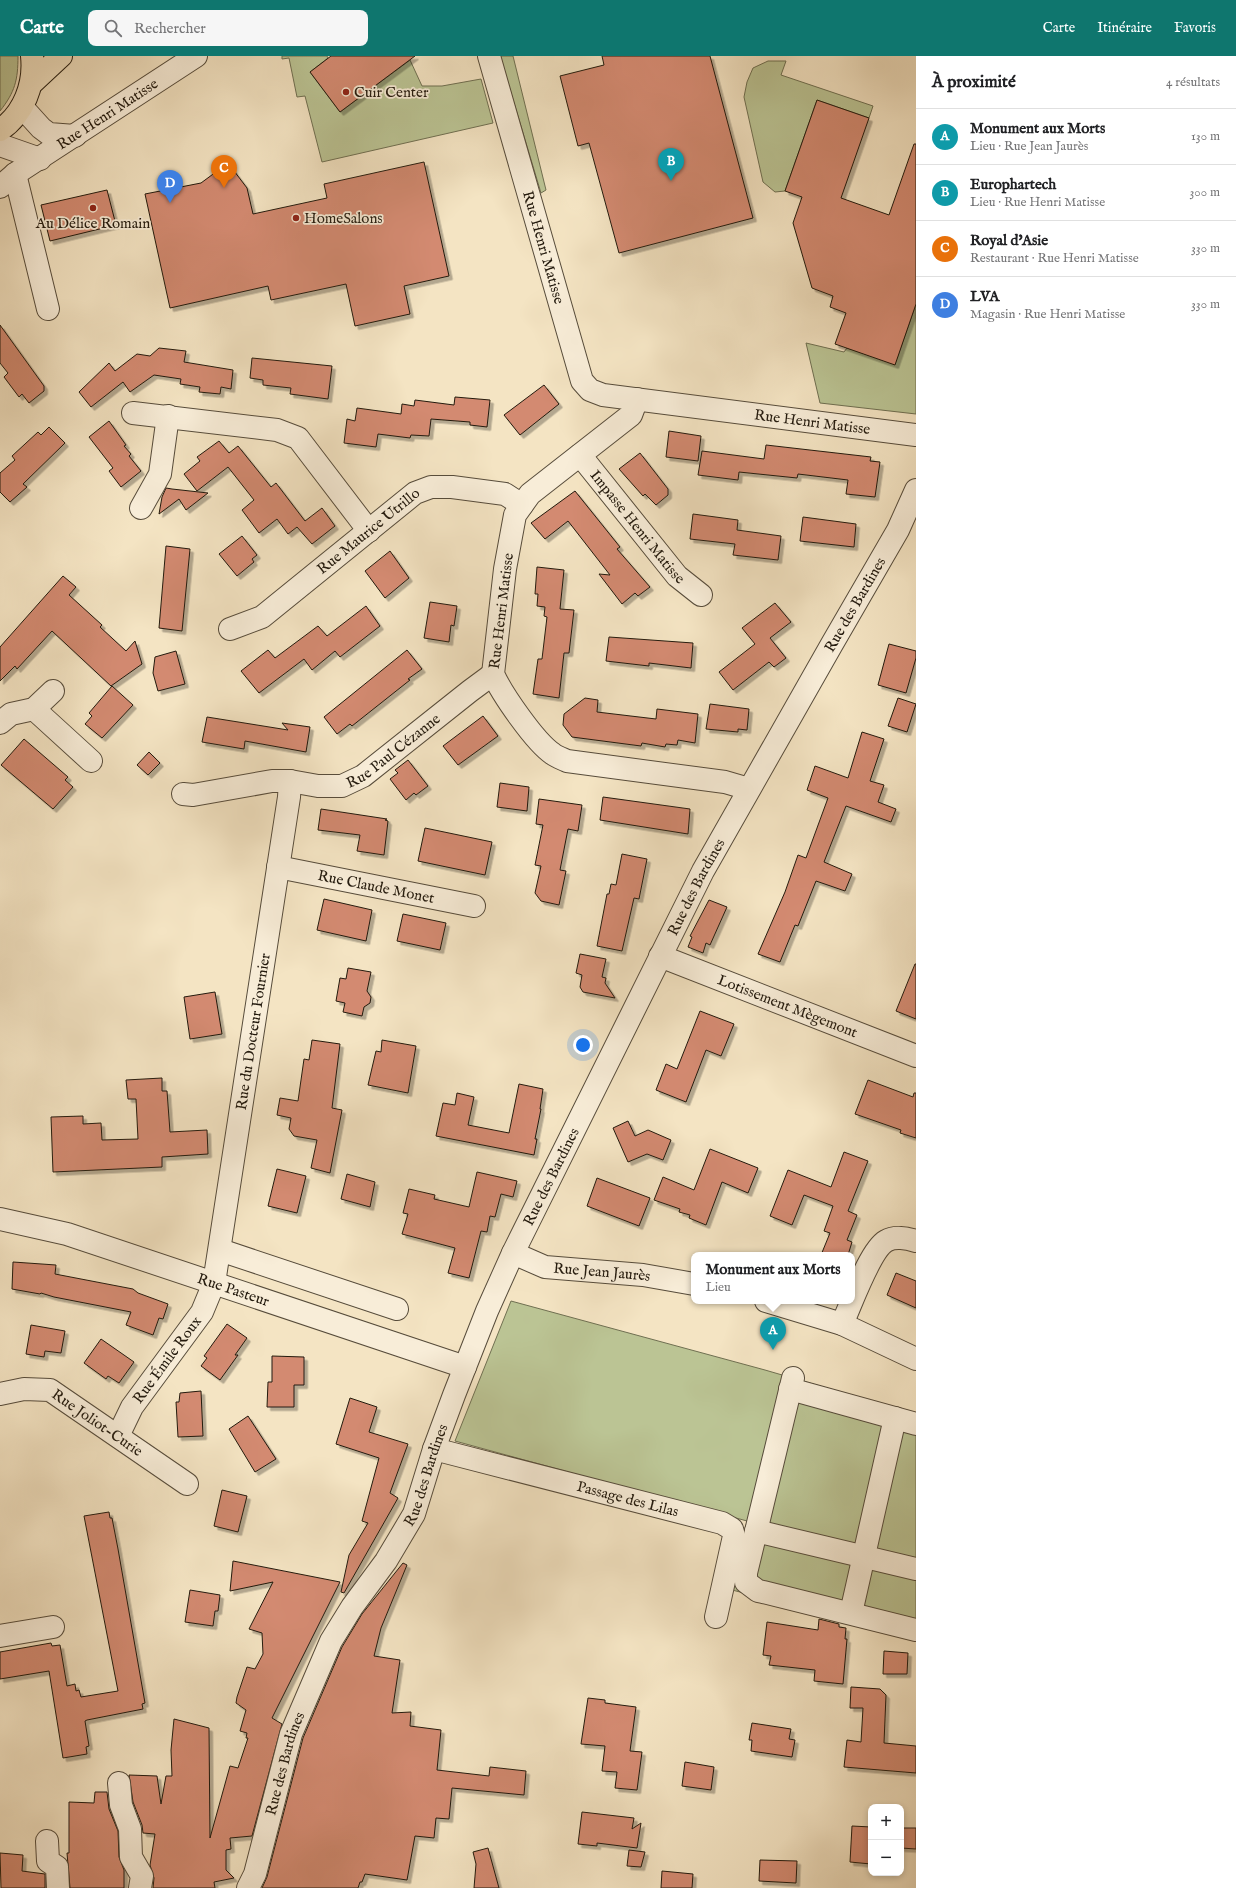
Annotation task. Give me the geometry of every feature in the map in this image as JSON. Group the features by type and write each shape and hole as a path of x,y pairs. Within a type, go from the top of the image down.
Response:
{"main road":[{"path":"0,130 6,126 22,107 31,84 33,66 32,56"},
{"path":"31,84 61,56"}],"street":[{"name":"Rue Henri Matisse","path":"8,181 196,56"},
{"name":"Rue Henri Matisse","path":"489,56 582,381 590,390 603,395 916,435"},
{"path":"22,107 41,128 49,134 75,136"},
{"path":"0,145 40,159"},
{"path":"8,181 48,309"},
{"name":"Rue Henri Matisse","path":"637,399 631,415 530,494 514,515 505,570 493,674 500,690 542,744 553,754 567,761 725,782 749,789"},
{"path":"133,413 277,430 298,438 369,531"},
{"path":"141,508 160,474 168,416"},
{"name":"Impasse Henri Matisse","path":"580,455 677,576 701,595"},
{"name":"Rue Maurice Utrillo","path":"230,629 262,616 415,493 431,487 452,487 505,494 522,505"},
{"name":"Rue des Bardines","path":"248,1888 255,1874 291,1734 331,1641 352,1607 386,1561 414,1514 434,1449 465,1367 513,1253 660,956 704,871 749,789 898,530 916,490"},
{"name":"Rue Paul Cézanne","path":"183,794 193,795 272,781 290,781 318,786 342,786 363,776 470,690 493,674"},
{"path":"0,723 11,714 34,709 53,692"},
{"path":"34,709 92,761"},
{"name":"Rue du Docteur Fournier","path":"214,1283 271,926 290,781"},
{"name":"Rue Claude Monet","path":"278,868 474,906"},
{"name":"Lotissement Mègemont","path":"660,956 916,1056"},
{"name":"Rue Pasteur","path":"0,1219 67,1234 465,1367"},
{"path":"855,1295 875,1251 887,1240 899,1238 916,1241"},
{"path":"220,1250 397,1309"},
{"name":"Rue Jean Jaurès","path":"513,1253 545,1267 643,1275 691,1283"},
{"name":"Rue Émile Roux","path":"118,1436 132,1408 202,1312 214,1283"},
{"path":"776,1304 842,1324 916,1359"},
{"path":"842,1324 851,1304"},
{"path":"916,1424 792,1384 746,1573 746,1582 758,1591 916,1630"},
{"name":"Rue Joliot-Curie","path":"0,1394 24,1389 50,1390 187,1484"},
{"path":"851,1613 895,1418"},
{"name":"Passage des Lilas","path":"434,1449 722,1523 732,1528 734,1536 716,1617"},
{"path":"756,1531 916,1569"},
{"path":"0,1636 53,1627"},
{"path":"119,1783 121,1805 130,1829 131,1857 142,1876 140,1888"},
{"path":"48,1841 48,1861 57,1867 58,1888"}],"green space":[{"path":"0,56 18,56 15,85 9,98 0,111"},
{"path":"282,56 327,56 328,58 310,72 340,112 410,60 422,86 442,86 481,79 493,123 322,162 305,96 297,97 289,58 282,59"},
{"path":"500,56 513,56 546,190 541,193"},
{"path":"768,61 786,61 781,75 873,106 869,118 817,100 785,191 775,192 763,182 744,97 747,82 753,68"},
{"path":"916,304 916,414 820,403 806,343 844,352 847,348 895,364"},
{"path":"511,1301 765,1370 916,1414 916,1636 732,1590 747,1521 455,1441"}],"building":[{"name":"Cuir Center","path":"331,56 415,56 340,112 310,72"},
{"path":"602,56 710,56 753,218 619,253 589,143 578,146 560,76 604,65"},
{"path":"817,100 869,118 841,198 889,215 914,144 916,144 916,304 895,365 835,344 846,313 830,307 833,296 812,288 793,223 802,197 785,191"},
{"path":"424,162 449,276 404,286 410,314 355,326 346,284 271,300 268,286 170,308 145,194 201,183 228,163 247,188 253,214 327,198 324,184"},
{"path":"107,190 116,225 50,241 41,205"},
{"path":"0,325 44,386 44,391 29,403 22,394 19,397 4,377 8,373 0,363"},
{"path":"159,348 186,351 184,362 233,370 231,389 221,387 220,394 199,392 200,387 180,384 181,379 154,375 130,392 123,382 91,407 79,392 109,363 115,371 137,354 150,356"},
{"path":"252,358 332,366 328,399 290,394 291,388 263,385 263,380 250,378"},
{"path":"544,385 559,404 520,435 504,415"},
{"path":"455,397 490,400 487,427 470,425 470,422 431,419 429,436 411,435 410,438 378,434 376,447 344,443 347,419 355,421 357,408 401,414 402,404 414,406 415,400 454,405"},
{"path":"109,421 126,445 124,446 131,454 129,456 141,471 121,487 109,471 113,468 89,437"},
{"path":"49,427 65,443 23,484 27,487 10,502 0,492 0,473 15,460 12,456 38,432 41,435"},
{"path":"669,431 701,436 698,461 666,457"},
{"path":"219,441 229,453 238,446 271,487 276,483 305,521 322,508 335,526 312,544 297,527 288,534 277,519 259,533 242,510 254,500 228,467 197,491 184,474 200,461 197,457"},
{"path":"766,445 871,457 870,461 880,462 875,497 846,494 848,480 798,474 797,478 739,472 738,480 698,475 702,451 764,459"},
{"path":"640,453 668,489 668,495 656,505 645,494 643,496 619,469"},
{"path":"166,488 208,493 186,510 179,499 159,514 162,497"},
{"path":"575,491 620,547 617,549 650,587 638,596 635,593 622,604 599,574 610,575 568,521 545,539 531,523"},
{"path":"693,514 738,520 737,530 781,536 778,560 733,555 735,544 690,539"},
{"path":"803,517 856,524 854,547 800,541"},
{"path":"242,536 257,555 252,559 254,562 237,576 219,554"},
{"path":"166,546 190,549 182,631 159,628"},
{"path":"390,551 409,578 385,598 365,571"},
{"path":"537,567 564,570 560,609 574,610 569,653 564,653 559,698 533,694 538,659 542,659 547,617 544,616 545,607 537,606 538,594 535,594"},
{"path":"63,576 76,587 69,595 102,625 100,627 126,651 135,641 142,664 111,686 52,631 17,669 15,666 0,681 0,647"},
{"path":"430,602 457,606 454,626 451,625 449,642 424,638"},
{"path":"775,603 791,622 770,638 786,658 774,667 769,662 733,690 719,672 755,644 742,628"},
{"path":"366,606 380,626 340,657 335,651 312,670 304,659 259,693 241,671 268,650 275,658 318,626 327,636"},
{"path":"609,637 693,643 691,668 649,663 649,666 606,661"},
{"path":"889,644 916,651 916,658 906,693 878,685"},
{"path":"407,650 422,669 352,726 350,724 337,734 324,717"},
{"path":"176,651 185,684 158,691 153,673 155,657"},
{"path":"112,686 133,705 102,738 85,724 92,716 89,713"},
{"path":"585,698 598,700 597,712 656,719 657,709 698,714 695,743 678,740 677,745 666,744 665,747 642,743 641,746 572,737 563,725 564,714"},
{"path":"898,698 916,704 907,732 888,726"},
{"path":"710,704 749,709 747,730 738,729 738,732 706,729"},
{"path":"483,716 498,736 458,765 443,746"},
{"path":"207,717 288,730 282,723 310,727 306,752 245,741 244,749 202,742"},
{"path":"862,732 884,739 870,781 884,785 878,802 896,809 891,822 846,806 824,862 852,874 845,891 816,881 798,926 795,925 780,962 758,954 785,892 798,855 806,858 828,798 807,790 815,766 848,778"},
{"path":"24,739 68,777 65,780 73,787 53,809 1,765"},
{"path":"149,752 160,763 148,775 137,765"},
{"path":"408,760 428,786 416,795 414,793 406,800 390,779 398,773 395,770"},
{"path":"500,783 529,787 527,811 497,807"},
{"path":"603,797 690,809 688,834 600,820"},
{"path":"539,799 582,805 578,831 568,829 560,870 566,871 559,905 541,901 535,893 541,866 535,865 543,825 536,824"},
{"path":"321,809 387,819 385,820 388,821 384,855 357,851 360,835 318,830"},
{"path":"425,828 492,842 485,875 418,861"},
{"path":"622,854 647,859 639,899 634,898 622,951 597,946 607,894 609,894 611,884 616,885"},
{"path":"324,899 372,910 366,941 317,930"},
{"path":"709,900 727,907 710,945 706,943 703,953 688,947 692,937 690,936"},
{"path":"403,914 446,923 440,950 397,941"},
{"path":"580,954 606,959 602,977 606,978 605,983 615,998 583,992 580,987 582,975 576,973"},
{"path":"916,964 916,1019 896,1011"},
{"path":"348,968 371,972 367,991 371,997 370,1003 364,1007 362,1016 343,1012 345,1003 336,1001 340,978 346,979"},
{"path":"215,992 222,1034 190,1039 184,997"},
{"path":"700,1011 734,1024 721,1056 706,1050 686,1102 656,1090 666,1064 677,1069"},
{"path":"312,1040 340,1044 332,1108 342,1110 330,1173 311,1168 317,1140 294,1136 289,1129 291,1118 277,1115 280,1098 298,1101 304,1059 309,1060"},
{"path":"382,1040 416,1046 408,1093 368,1085 376,1051 381,1052"},
{"path":"162,1078 162,1091 167,1091 170,1132 207,1130 208,1154 162,1157 162,1167 53,1172 51,1117 83,1116 83,1124 101,1123 102,1140 138,1139 136,1099 128,1099 126,1080"},
{"path":"868,1080 913,1097 914,1093 916,1093 916,1138 900,1133 901,1130 855,1114"},
{"path":"519,1084 543,1089 534,1155 436,1136 443,1103 455,1105 457,1093 474,1097 468,1125 509,1133"},
{"path":"628,1121 635,1136 648,1130 671,1140 663,1160 647,1154 628,1162 613,1128"},
{"path":"710,1149 758,1168 748,1193 722,1182 706,1225 689,1218 690,1215 679,1212 680,1209 654,1200 663,1177 694,1190"},
{"path":"844,1152 868,1161 848,1211 857,1215 847,1240 852,1242 849,1252 822,1252 830,1233 824,1231 833,1206 804,1195 792,1225 770,1216 788,1170 831,1187"},
{"path":"277,1169 306,1176 297,1213 268,1206"},
{"path":"477,1172 517,1181 513,1197 501,1194 495,1217 490,1216 487,1232 481,1231 469,1278 448,1273 455,1248 402,1234 408,1214 403,1213 409,1189 435,1195 434,1199 469,1207"},
{"path":"347,1174 375,1182 370,1207 341,1199"},
{"path":"597,1178 650,1198 639,1226 587,1206"},
{"path":"13,1262 56,1265 55,1274 133,1289 138,1293 168,1304 163,1319 159,1318 153,1335 126,1325 131,1312 54,1297 41,1293 12,1289"},
{"path":"896,1273 916,1281 916,1308 887,1295"},
{"path":"227,1324 247,1338 235,1355 238,1355 220,1380 201,1366 207,1358 204,1356"},
{"path":"31,1325 65,1331 61,1353 45,1351 44,1357 26,1354"},
{"path":"101,1339 134,1362 119,1383 108,1376 106,1379 84,1363"},
{"path":"272,1356 304,1357 304,1385 294,1385 294,1407 267,1407 268,1382 272,1382"},
{"path":"201,1391 203,1436 178,1437 176,1402 179,1402 180,1393"},
{"path":"350,1398 377,1407 369,1432 408,1444 390,1493 398,1498 344,1593 341,1592 349,1555 368,1523 362,1521 379,1458 336,1444"},
{"path":"248,1416 276,1459 255,1472 229,1429"},
{"path":"222,1490 247,1496 238,1532 214,1526"},
{"path":"109,1512 110,1518 112,1518 118,1549 145,1703 142,1704 143,1709 85,1721 89,1746 86,1747 87,1754 63,1758 49,1671 0,1679 0,1652 51,1643 52,1646 60,1645 67,1686 75,1684 76,1691 79,1690 81,1697 118,1691 84,1516"},
{"path":"233,1561 340,1582 272,1718 282,1724 252,1836 230,1838 231,1849 226,1850 226,1870 234,1878 214,1882 215,1888 153,1888 154,1878 150,1865 155,1834 143,1833 142,1825 133,1802 129,1775 157,1776 161,1804 166,1776 172,1776 171,1750 174,1719 209,1728 210,1838 230,1766 238,1768 248,1738 246,1738 247,1733 240,1731 246,1710 236,1703 247,1667 255,1669 263,1654 262,1633 249,1629 273,1582 230,1591"},
{"path":"403,1563 407,1565 381,1628 374,1656 400,1660 392,1713 411,1712 410,1726 441,1730 437,1770 489,1776 490,1767 526,1771 524,1795 452,1788 449,1819 436,1818 434,1838 415,1836 407,1880 365,1874 358,1888 262,1888 267,1877 303,1738 342,1647 362,1614"},
{"path":"190,1590 220,1595 218,1611 215,1611 213,1626 185,1622"},
{"path":"819,1619 839,1624 839,1627 846,1628 845,1639 847,1639 843,1684 814,1681 815,1670 769,1665 771,1656 763,1655 767,1622 818,1630"},
{"path":"884,1651 908,1653 907,1674 883,1674"},
{"path":"851,1687 880,1689 886,1695 884,1743 916,1746 916,1773 844,1767 847,1740 861,1742 863,1708 850,1708"},
{"path":"588,1698 605,1700 605,1703 636,1707 630,1751 642,1752 637,1790 615,1788 617,1772 602,1771 605,1746 581,1744"},
{"path":"752,1723 791,1729 789,1739 795,1740 792,1757 751,1751 752,1740 749,1740"},
{"path":"685,1762 714,1767 711,1790 682,1786"},
{"path":"95,1792 107,1792 109,1809 118,1831 119,1857 124,1870 124,1888 70,1888 67,1853 69,1853 69,1802 94,1803"},
{"path":"582,1812 634,1818 632,1829 641,1823 637,1848 597,1843 597,1846 578,1844"},
{"path":"852,1826 868,1827 868,1864 850,1862"},
{"path":"904,1828 916,1828 916,1849 904,1848"},
{"path":"488,1848 499,1888 474,1888 476,1864 473,1852"},
{"path":"629,1850 645,1852 641,1867 627,1866"},
{"path":"0,1853 23,1855 22,1871 45,1874 45,1888 1,1888"},
{"path":"760,1860 797,1861 796,1883 759,1881"},
{"path":"662,1871 693,1874 692,1888 661,1888"}],"place":[{"name":"Cuir Center","path":"346,92"},
{"name":"Europhartech","path":"671,181"},
{"name":"Royal d'Asie","path":"224,188"},
{"name":"LVA","path":"170,203"},
{"name":"Au Délice Romain","path":"93,208"},
{"name":"HomeSalons","path":"296,218"},
{"name":"Monument aux Morts","path":"773,1350"}]}
